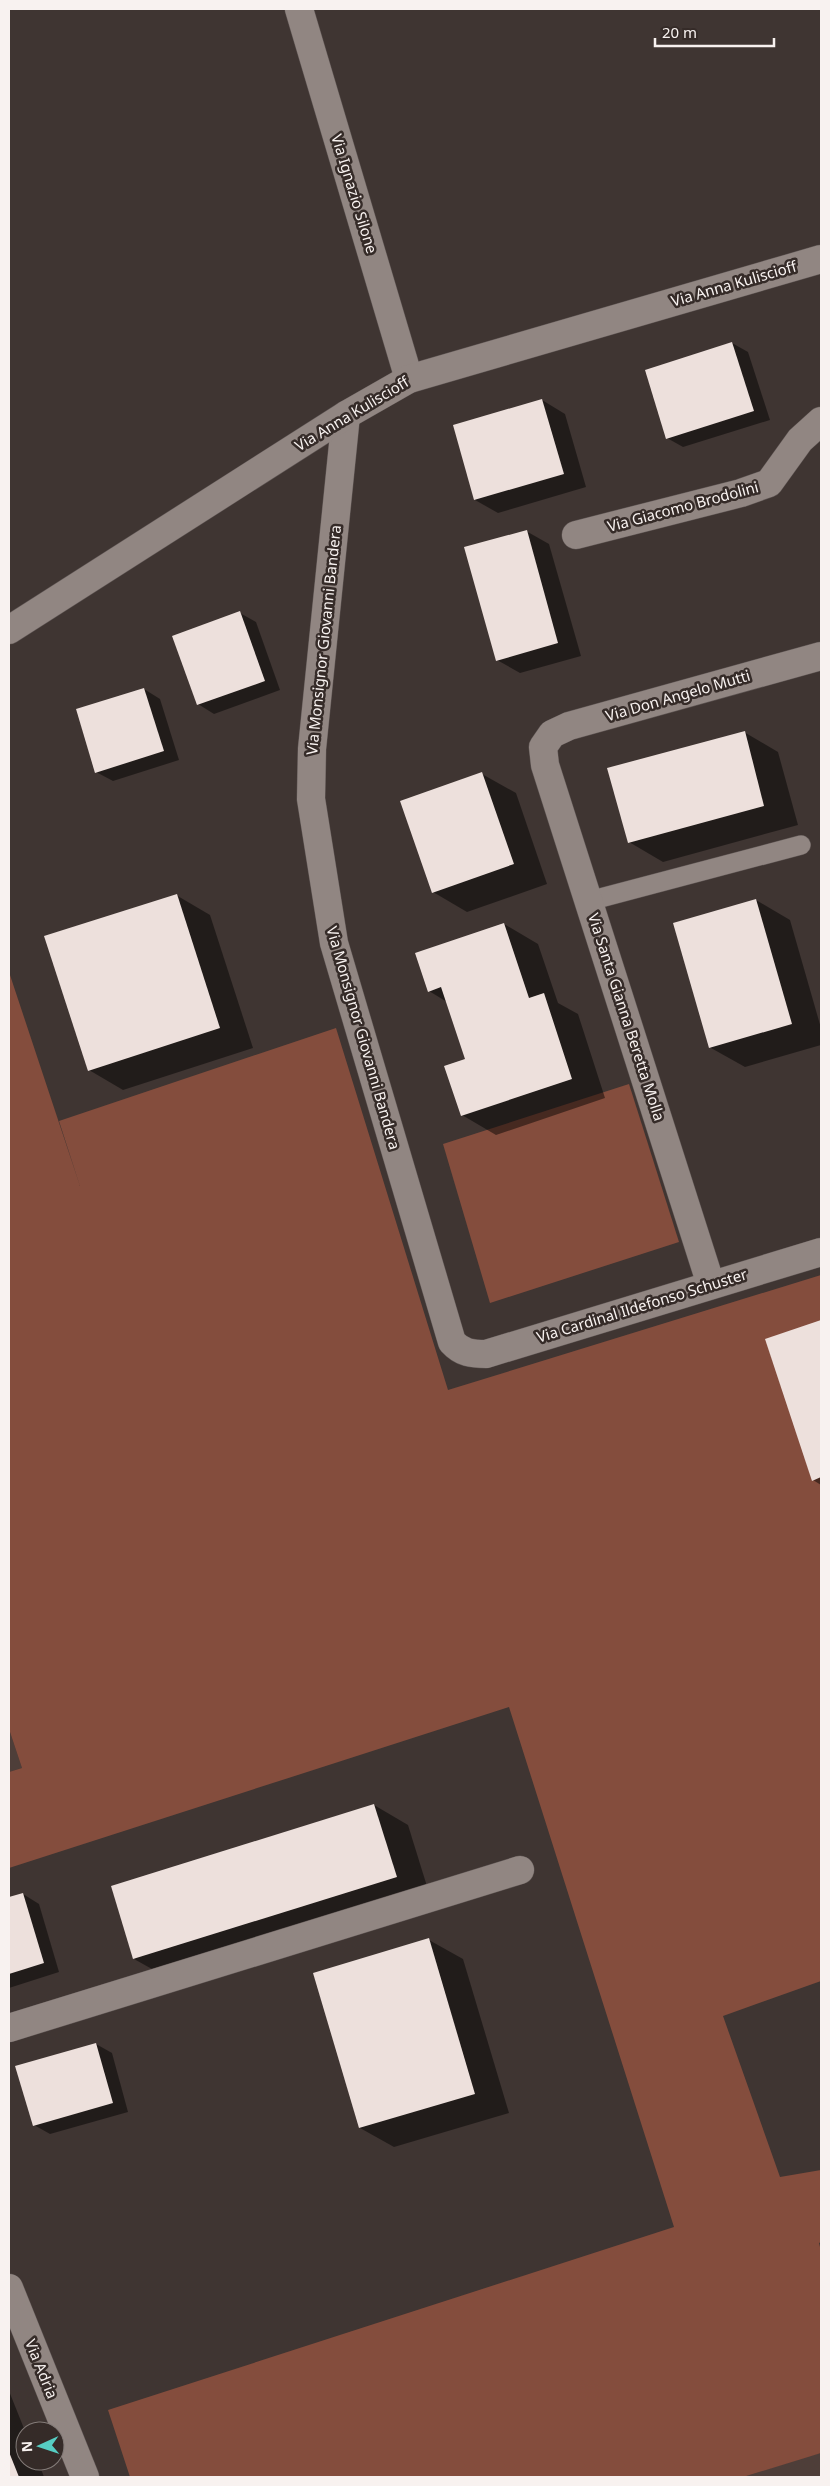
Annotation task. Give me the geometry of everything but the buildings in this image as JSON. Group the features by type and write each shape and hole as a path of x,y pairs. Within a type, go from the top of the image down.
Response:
{"street":[{"name":"Via Ignazio Silone","path":"299,9 409,379"},
{"name":"Via Anna Kuliscioff","path":"9,630 346,415 409,379 821,259"},
{"name":"Via Monsignor Giovanni Bandera","path":"346,415 312,749 312,799 334,943 449,1335 452,1342 463,1351"},
{"name":"Via Giacomo Brodolini","path":"576,536 741,493 769,483 800,440 821,421"},
{"name":"Via Don Angelo Mutti","path":"543,747 552,734 569,726 821,656"},
{"name":"Via Santa Gianna Beretta Molla","path":"543,747 545,764 711,1286"},
{"name":"Via Cardinal Ildefonso Schuster","path":"463,1351 474,1354 486,1354 821,1252"},
{"path":"9,2028 520,1870"},
{"name":"Via Adria","path":"9,2288 85,2477"}],"lane":[{"path":"589,901 801,845"}],"shaded area":[{"path":"9,972 80,1186 59,1121 336,1028 448,1390 821,1275 821,1981 723,2016 780,2177 821,2170 821,2242 819,2243 821,2251 821,2453 743,2477 130,2477 108,2410 674,2227 509,1707 9,1868 9,1772 22,1768 9,1729"},
{"path":"629,1084 679,1242 490,1303 443,1144"},
{"path":"9,1729 22,1768 9,1772"},
{"path":"821,2453 821,2477 743,2477 809,2456"}]}
